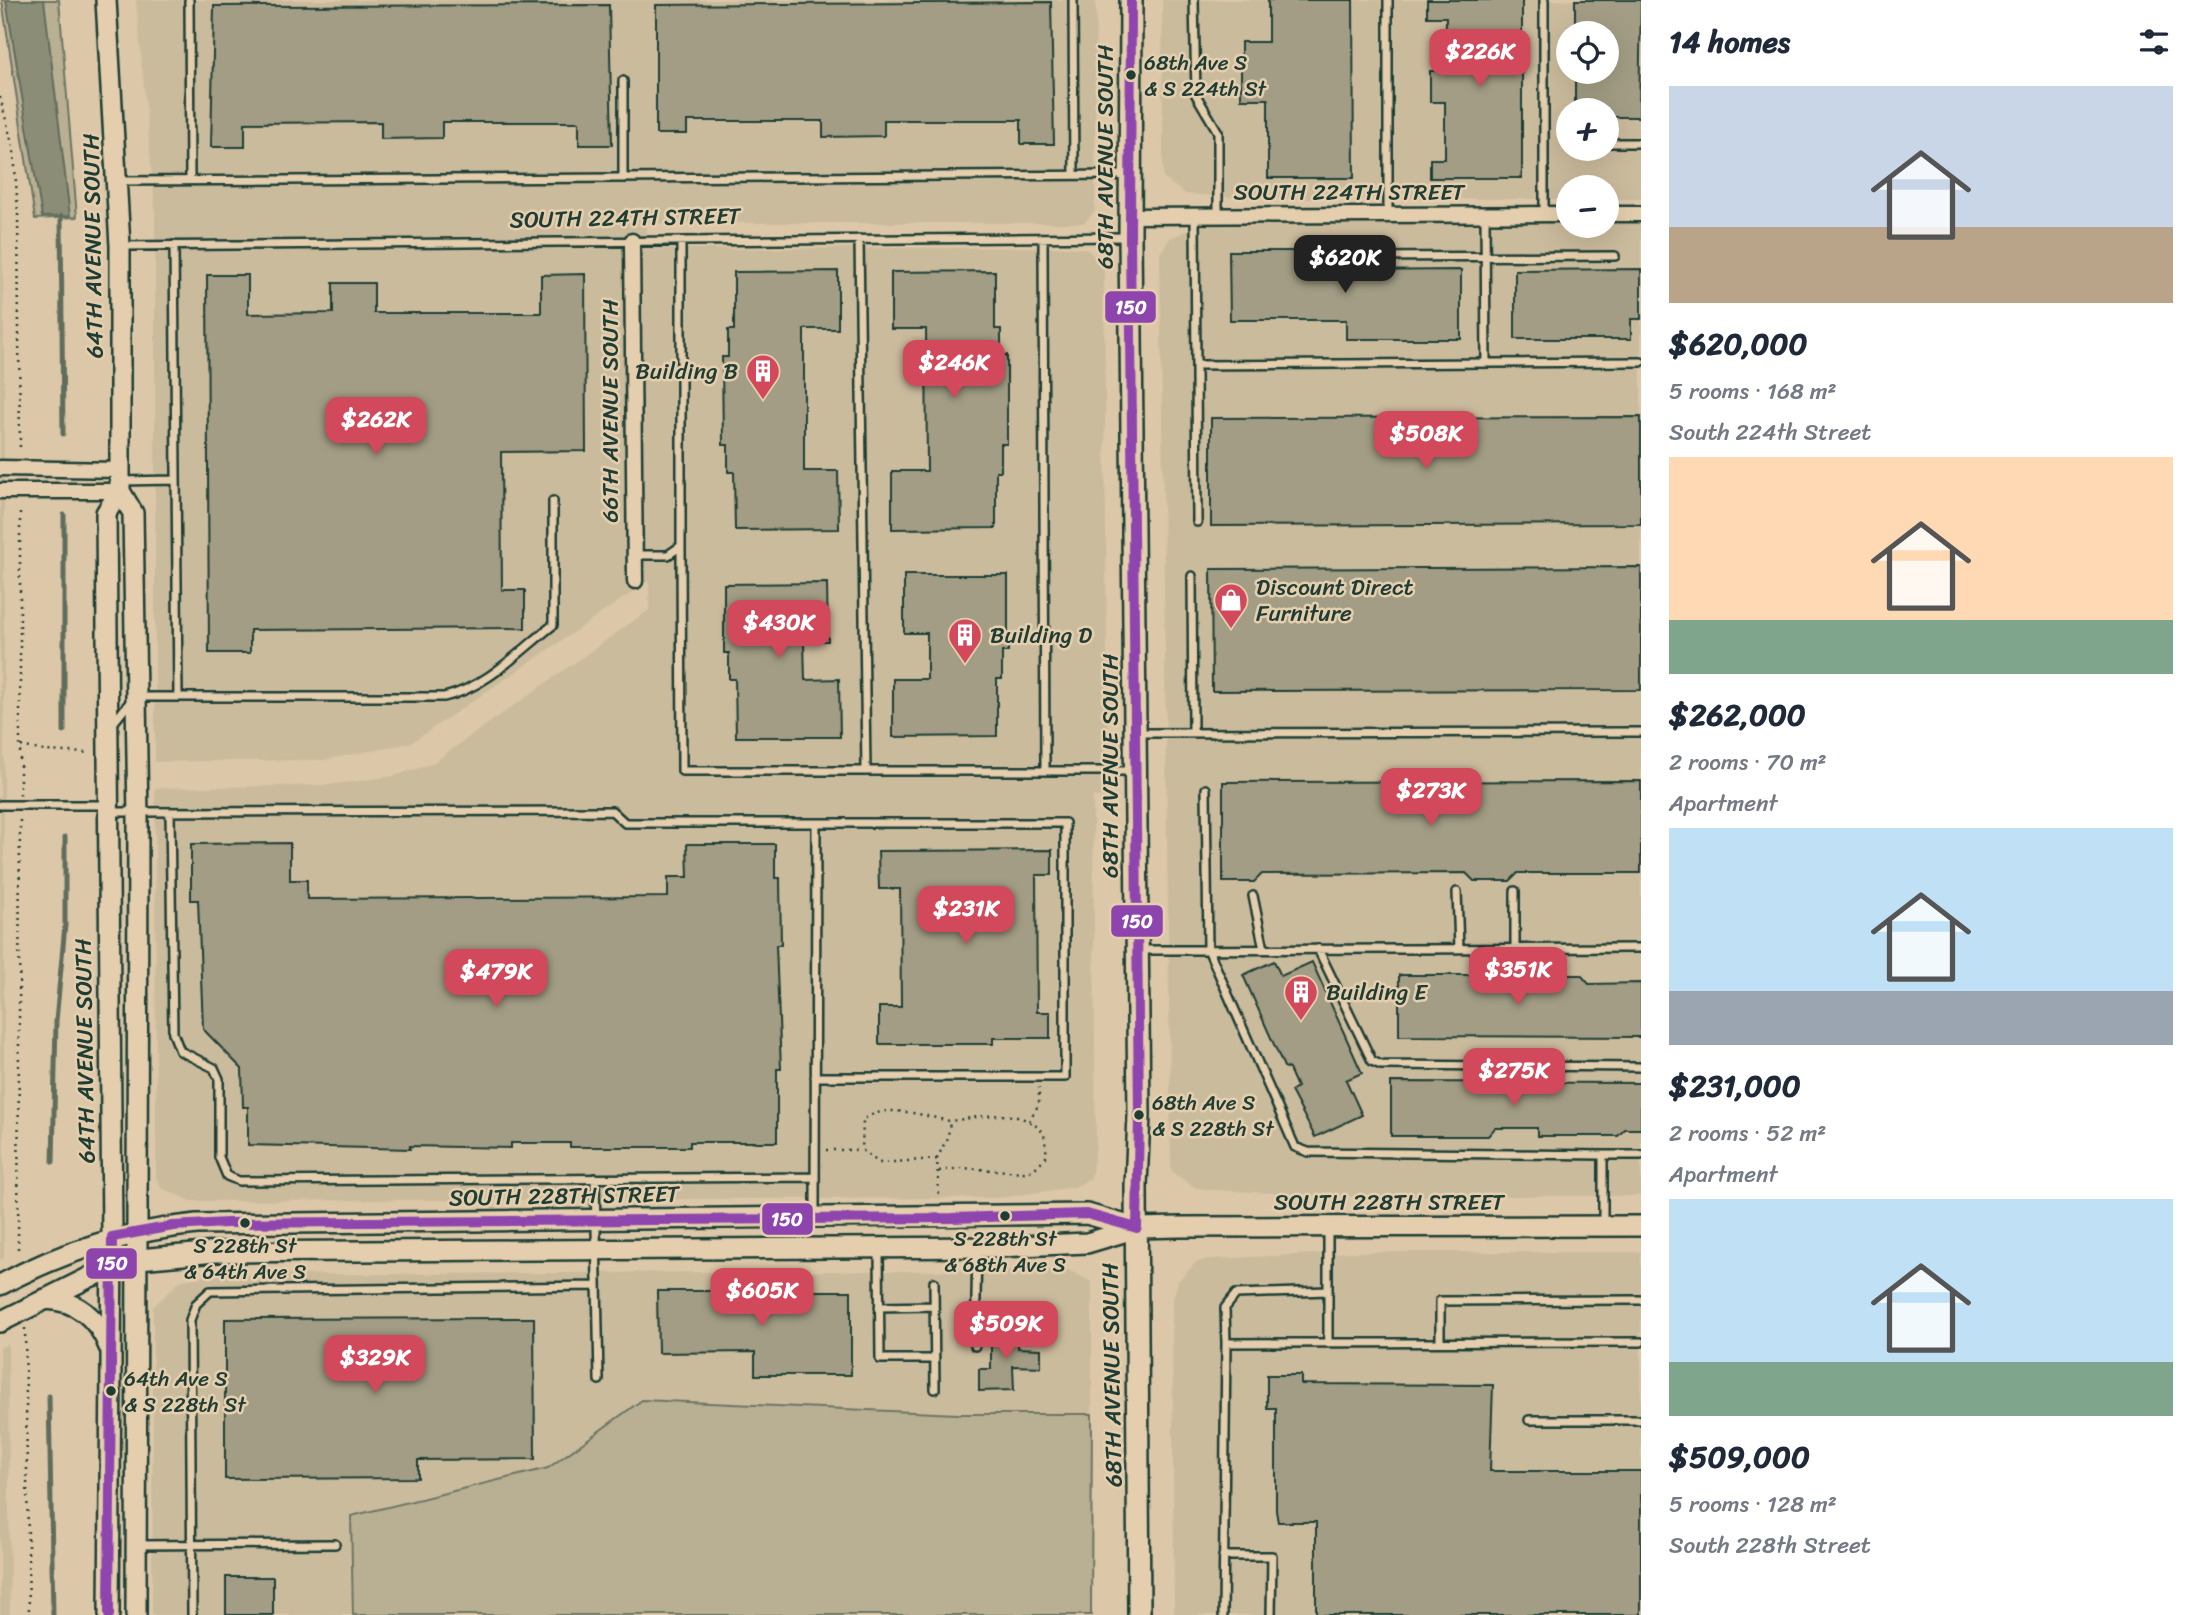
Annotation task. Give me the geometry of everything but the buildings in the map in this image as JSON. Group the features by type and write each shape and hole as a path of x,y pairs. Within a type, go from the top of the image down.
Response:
{"main road":[{"name":"64TH AVENUE SOUTH","path":"106,0 120,246 120,481 133,513 138,812 139,1259 136,1615"},
{"name":"68TH AVENUE SOUTH","path":"1131,0 1138,950 1139,1615"},
{"name":"64TH AVENUE SOUTH","path":"109,1615 109,1349 112,1237 106,513 120,481"},
{"name":"SOUTH 228TH STREET","path":"0,1285 82,1247 112,1237 226,1223 940,1218 1087,1214 1137,1228 1641,1226"},
{"name":"SOUTH 228TH STREET","path":"0,1322 111,1268 139,1259 216,1252 977,1247 1087,1243 1137,1228"},
{"path":"45,1299 59,1300 83,1309 104,1334 109,1349"}],"street":[{"name":"SOUTH 224TH STREET","path":"1131,226 1218,215 1556,214"},
{"path":"1619,214 1641,214"},
{"name":"66TH AVENUE SOUTH","path":"632,241 635,581"},
{"path":"0,468 120,481"},
{"path":"0,491 20,492 120,481"}],"lane":[{"path":"189,0 190,180"},
{"path":"1073,0 1074,175"},
{"path":"1194,0 1196,95 1217,132 1218,215"},
{"path":"1388,0 1388,215"},
{"path":"1544,0 1544,214"},
{"path":"623,81 623,178"},
{"path":"1619,143 1641,143"},
{"path":"117,181 1131,175"},
{"path":"1485,215 1486,363"},
{"path":"1195,216 1197,522"},
{"name":"SOUTH 224TH STREET","path":"120,246 1043,237 1131,226"},
{"path":"1043,237 1045,771"},
{"path":"859,239 866,771"},
{"path":"681,241 682,771 1137,771"},
{"path":"174,245 178,696"},
{"path":"1355,257 1615,256"},
{"path":"1196,365 1641,362"},
{"path":"120,481 174,480"},
{"path":"107,748 113,723 134,697 444,697 459,694 478,684 553,625 553,501"},
{"path":"634,555 668,555 681,546"},
{"path":"1192,576 1193,733"},
{"path":"1136,733 1641,732"},
{"path":"1206,789 1208,949 1295,1147 1308,1152 1641,1155"},
{"path":"0,805 107,808 138,812 612,811 625,823 1065,822 1065,1077 815,1077"},
{"path":"170,812 173,1033 180,1051 214,1068 219,1079 219,1157 228,1176 239,1181 815,1177"},
{"path":"815,1219 816,823"},
{"path":"1515,891 1515,948"},
{"path":"1457,892 1459,948"},
{"path":"1253,896 1264,949"},
{"path":"1138,950 1641,948"},
{"path":"1318,949 1372,1061 1381,1065 1641,1067"},
{"path":"1603,1155 1603,1226"},
{"path":"595,1178 599,1380"},
{"path":"1328,1227 1328,1342"},
{"path":"975,1346 977,1247"},
{"path":"879,1249 880,1359 934,1359"},
{"path":"934,1282 935,1389"},
{"path":"192,1615 190,1320 197,1304 210,1291 597,1286"},
{"path":"1223,1615 1225,1308 1236,1294 1328,1291"},
{"path":"1440,1341 1440,1301 1641,1300"},
{"path":"879,1307 934,1307"},
{"path":"1226,1343 1641,1342"},
{"path":"1529,1420 1641,1420"},
{"path":"137,1545 335,1544"},
{"path":"1223,1556 1272,1556 1271,1615"}],"path":[{"path":"0,97 14,151 18,214 20,469"},
{"path":"19,1249 20,492"},
{"path":"21,746 44,751 107,748"},
{"path":"1029,1121 1039,1104 1039,1077"},
{"path":"862,1150 863,1120 870,1114 896,1111 950,1121 1004,1115 1029,1121 1047,1140 1047,1156 1033,1170 1013,1172 962,1168 939,1171"},
{"path":"940,1218 937,1159 948,1136 950,1121"},
{"path":"815,1149 862,1150 879,1163 937,1159"},
{"path":"25,1328 29,1615"}],"shaded area":[{"path":"2,0 59,0 77,217 35,219"},
{"path":"6,0 44,0 70,216 42,217"},
{"path":"136,0 1096,0 1095,211 1084,223 647,223 646,249 1068,247 1087,249 1104,267 1108,796 1093,797 1096,1145 1091,1178 1075,1187 1000,1198 191,1201 161,1188 156,1177 155,788 327,785 394,776 431,764 649,610 649,581 411,743 324,760 155,762 155,209"},
{"path":"1162,0 1641,0 1641,199 1619,199 1619,175 1556,175 1556,199 1253,199 1185,194 1163,178"},
{"path":"0,153 4,323 4,1258 0,1260"},
{"path":"1208,221 1556,222 1556,238 1619,238 1619,223 1641,222 1641,1196 1331,1196 1210,1190 1194,1187 1171,1171 1160,253 1170,238"},
{"path":"1352,1252 1641,1252 1641,1615 1174,1615 1172,1302 1178,1281 1196,1262 1210,1259"},
{"path":"1068,1270 1092,1282 1092,1414 958,1414 642,1400 548,1468 351,1516 353,1615 152,1615 153,1307 180,1281 206,1275"},
{"path":"8,1343 10,1615 0,1615 0,1348"},
{"path":"642,1400 958,1414 1092,1414 1091,1615 353,1615 351,1516 548,1468"}],"waterway":[{"path":"61,216 63,434"},
{"path":"64,515 64,731"},
{"path":"53,1162 56,1021 65,925 65,837"},
{"path":"49,1396 53,1615"}],"transit line":[{"name":"150","path":"1131,0 1130,237 1139,1115 1137,1228"},
{"name":"150","path":"109,1615 112,1237 173,1226 227,1223 952,1218 1087,1214 1137,1228"}],"place":[{"name":"68th Ave S & S 224th St","path":"1131,75"},
{"name":"Building B","path":"763,401"},
{"name":"Discount Direct Furniture","path":"1231,630"},
{"name":"Building D","path":"965,665"},
{"name":"Building E","path":"1301,1022"},
{"name":"68th Ave S & S 228th St","path":"1139,1115"},
{"name":"S 228th St & 68th Ave S","path":"1005,1216"},
{"name":"S 228th St & 64th Ave S","path":"245,1223"},
{"name":"64th Ave S & S 228th St","path":"111,1391"}]}
